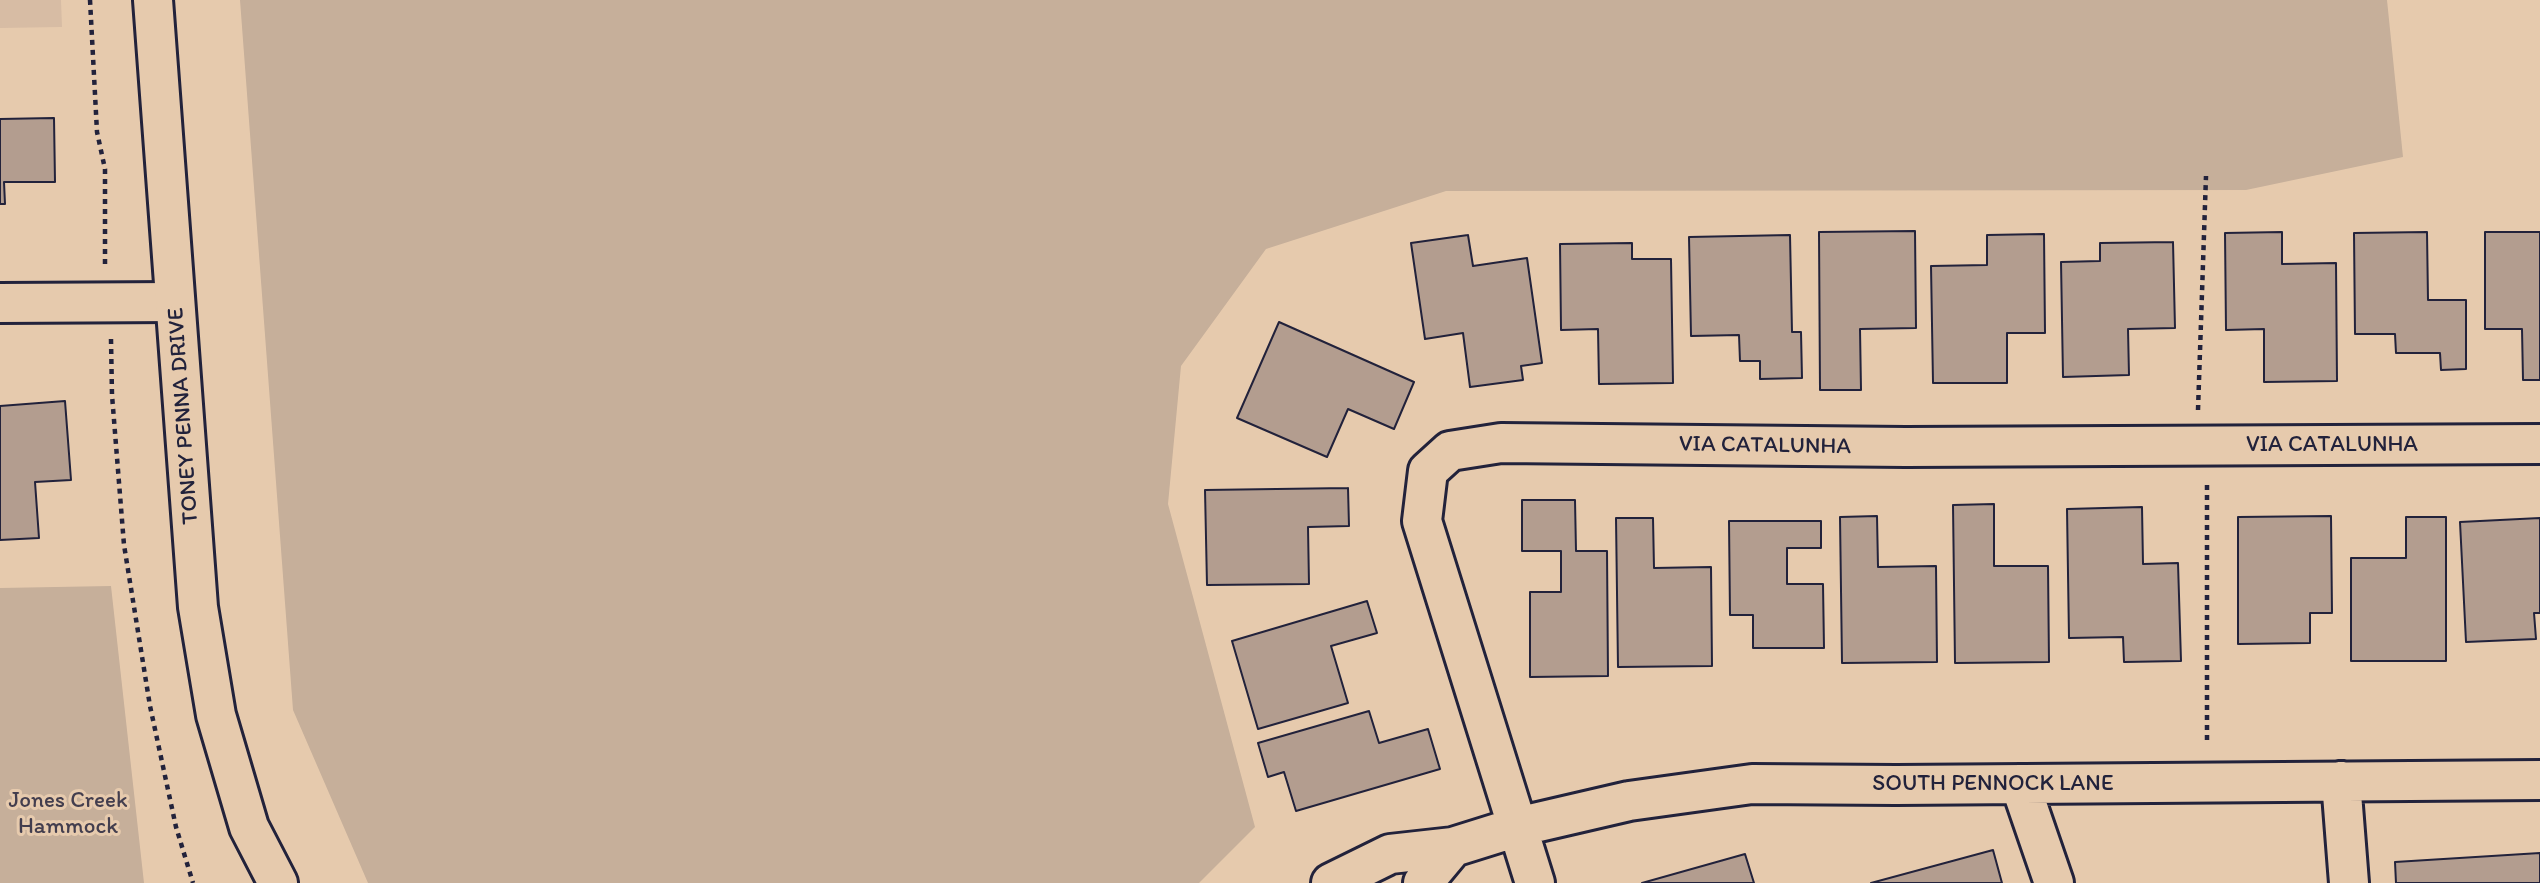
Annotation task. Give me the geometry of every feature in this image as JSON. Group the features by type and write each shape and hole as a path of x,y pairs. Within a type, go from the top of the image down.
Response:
{"street":[{"name":"TONEY PENNA DRIVE","path":"153,0 198,607 216,715 249,827 278,883"},
{"path":"0,303 175,302"},
{"name":"VIA CATALUNHA","path":"1535,883 1422,521 1428,471 1450,452 1501,443 1892,447 2540,444"},
{"name":"SOUTH PENNOCK LANE","path":"1331,883 1390,854 1453,847 1517,827 1629,801 1752,784 2540,780"},
{"path":"2340,781 2349,883"},
{"path":"2020,784 2054,883"},
{"name":"TONEY PENNA DRIVE","path":"249,827 253,883"},
{"path":"1423,883 1453,847"}],"path":[{"path":"90,0 97,132 105,169 105,267"},
{"path":"2198,414 2206,176"},
{"path":"111,333 112,395 124,545 150,706 176,827 193,883"},
{"path":"2207,477 2207,740"}],"shaded area":[{"path":"0,0 61,0 62,27 0,28"}],"green space":[{"path":"240,0 2387,0 2403,157 2246,190 1446,191 1266,249 1181,366 1168,504 1255,827 1199,883 368,883 293,710"},
{"name":"Jones Creek Hammock","path":"111,586 144,883 0,883 0,588"}],"building":[{"path":"54,118 55,182 4,182 5,204 0,204 0,119"},
{"path":"1915,231 1916,328 1860,329 1861,390 1820,390 1819,232"},
{"path":"2282,232 2282,264 2336,263 2337,381 2264,382 2264,329 2226,330 2225,233"},
{"path":"2427,232 2428,300 2466,300 2466,369 2441,370 2440,353 2396,353 2395,334 2355,334 2354,233"},
{"path":"2485,232 2540,232 2540,380 2523,380 2522,329 2485,329"},
{"path":"2044,234 2045,333 2007,333 2007,383 1933,383 1931,266 1987,265 1987,235"},
{"path":"1468,235 1473,266 1527,258 1542,363 1521,366 1523,380 1470,387 1463,333 1425,339 1411,243"},
{"path":"1790,235 1792,332 1801,332 1802,378 1760,379 1760,361 1740,361 1739,335 1691,336 1689,237"},
{"path":"2173,242 2175,328 2128,329 2129,375 2063,377 2061,262 2100,261 2100,243"},
{"path":"1632,243 1632,259 1671,259 1673,383 1599,384 1598,329 1561,330 1560,244"},
{"path":"1279,322 1414,382 1394,429 1348,409 1327,457 1237,418"},
{"path":"65,401 71,480 35,482 39,538 0,540 0,406"},
{"path":"1348,488 1349,526 1308,527 1309,584 1207,585 1205,490"},
{"path":"1522,500 1575,500 1576,551 1607,551 1608,676 1530,677 1530,592 1561,592 1561,551 1522,551"},
{"path":"1994,504 1994,566 2048,566 2049,662 1955,663 1953,505"},
{"path":"2142,507 2143,564 2178,563 2181,661 2124,662 2123,637 2069,638 2067,509"},
{"path":"1877,516 1878,567 1936,566 1937,662 1842,663 1840,517"},
{"path":"2331,516 2332,613 2310,613 2310,643 2238,644 2238,517"},
{"path":"2406,517 2446,517 2446,661 2351,661 2351,558 2406,558"},
{"path":"1616,518 1653,518 1654,568 1711,567 1712,666 1618,667"},
{"path":"2540,518 2540,613 2534,613 2536,639 2466,642 2460,522"},
{"path":"1729,521 1821,521 1821,548 1787,548 1787,584 1823,584 1824,648 1753,648 1753,615 1730,615"},
{"path":"1367,601 1377,633 1331,646 1348,703 1258,729 1232,641"},
{"path":"1369,711 1379,743 1428,729 1440,769 1296,811 1284,772 1268,777 1258,743"},
{"path":"1993,850 2002,883 1871,883"},
{"path":"2540,853 2540,883 2396,883 2395,862"},
{"path":"1745,854 1754,883 1642,883"}]}
